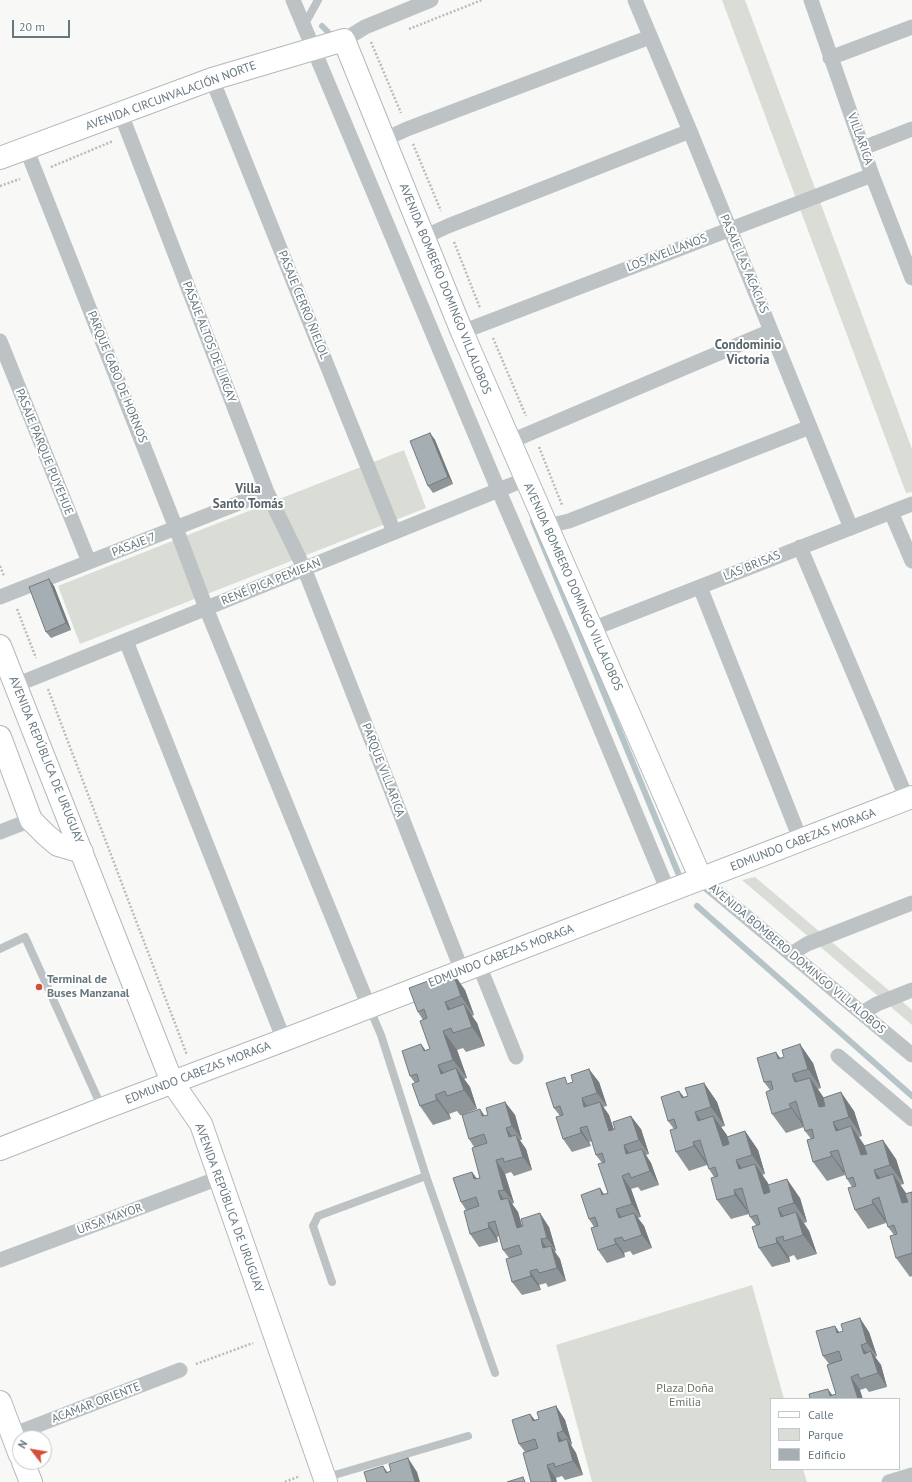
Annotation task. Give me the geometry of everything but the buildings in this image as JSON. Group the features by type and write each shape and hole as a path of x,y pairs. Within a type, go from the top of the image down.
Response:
{"street":[{"path":"293,0 312,49 564,641 668,891"},
{"name":"AVENIDA CIRCUNVALACIÓN NORTE","path":"0,158 121,114 212,78 344,40 365,27 431,0"},
{"name":"PASAJE LAS ACACIAS","path":"635,0 772,331 851,528"},
{"name":"VILLARICA","path":"811,0 872,175 906,247 912,278"},
{"path":"830,58 912,27"},
{"path":"383,140 407,129 650,37"},
{"name":"AVENIDA BOMBERO DOMINGO VILLALOBOS","path":"344,40 383,140 462,332 702,879 912,1055"},
{"name":"PASAJE CERRO ÑIELOL","path":"212,78 394,532"},
{"name":"PASAJE ALTOS DE LIRCAY","path":"121,114 267,492 304,568"},
{"path":"863,148 912,129"},
{"path":"424,237 448,226 690,131"},
{"name":"PARQUE CABO DE HORNOS","path":"26,148 176,528 206,608 369,1007"},
{"name":"LOS AVELLANOS","path":"462,332 872,175"},
{"path":"509,442 772,331"},
{"name":"PASAJE PARQUE PUYEHUE","path":"0,341 89,562"},
{"path":"547,526 569,521 810,426"},
{"name":"RENÉ PICA PEMJEAN","path":"16,684 526,479"},
{"name":"PASAJE 7","path":"5,595 267,492"},
{"name":"LAS BRISAS","path":"592,629 912,504"},
{"path":"891,512 912,561"},
{"path":"800,547 910,798"},
{"name":"PARQUE VILLARICA","path":"304,568 470,968 516,1057"},
{"path":"700,587 801,841"},
{"path":"126,641 284,1040"},
{"name":"AVENIDA REPÚBLICA DE URUGUAY","path":"0,646 172,1082 201,1124 325,1480"},
{"name":"AVENIDA REPÚBLICA DE URUGUAY","path":"0,737 31,820 58,845 82,852"},
{"name":"EDMUNDO CABEZAS MORAGA","path":"0,1150 102,1109 910,798"},
{"path":"0,832 31,820"},
{"path":"791,954 807,944 912,903"},
{"path":"862,1013 877,1004 912,990"},
{"path":"838,1056 912,1119"},
{"name":"URSA MAYOR","path":"0,1260 220,1178"},
{"name":"ACAMAR ORIENTE","path":"49,1430 180,1370"},
{"path":"0,1402 12,1434"},
{"path":"26,1470 30,1482"},
{"path":"889,1482 912,1475"}],"lane":[{"path":"303,24 307,20 318,0"},
{"path":"0,949 25,937 102,1109"},
{"path":"369,1007 381,1035 426,1176 495,1373"},
{"path":"332,1282 313,1226 318,1216 426,1176"},
{"path":"325,1480 468,1436"}],"path":[{"path":"365,27 569,521"},
{"path":"0,566 5,595 42,674 194,1074"},
{"path":"180,1370 254,1343"},
{"path":"286,1482 300,1476"}],"green space":[{"path":"722,0 745,0 912,449 912,492 906,493"},
{"path":"404,450 426,508 80,644 58,586"},
{"path":"755,877 912,1010 912,1025 742,880"},
{"name":"Plaza Doña Emilia","path":"752,1285 784,1398 770,1398 770,1470 803,1470 807,1482 592,1482 556,1345"}],"waterway":[{"path":"322,26 334,38"},
{"path":"533,521 681,880"},
{"path":"697,906 912,1096"}],"place":[{"name":"Terminal de Buses Manzanal","path":"39,987"}],"district":[{"name":"Condominio Victoria","path":"748,352"},
{"name":"Villa Santo Tomás","path":"248,496"}]}
